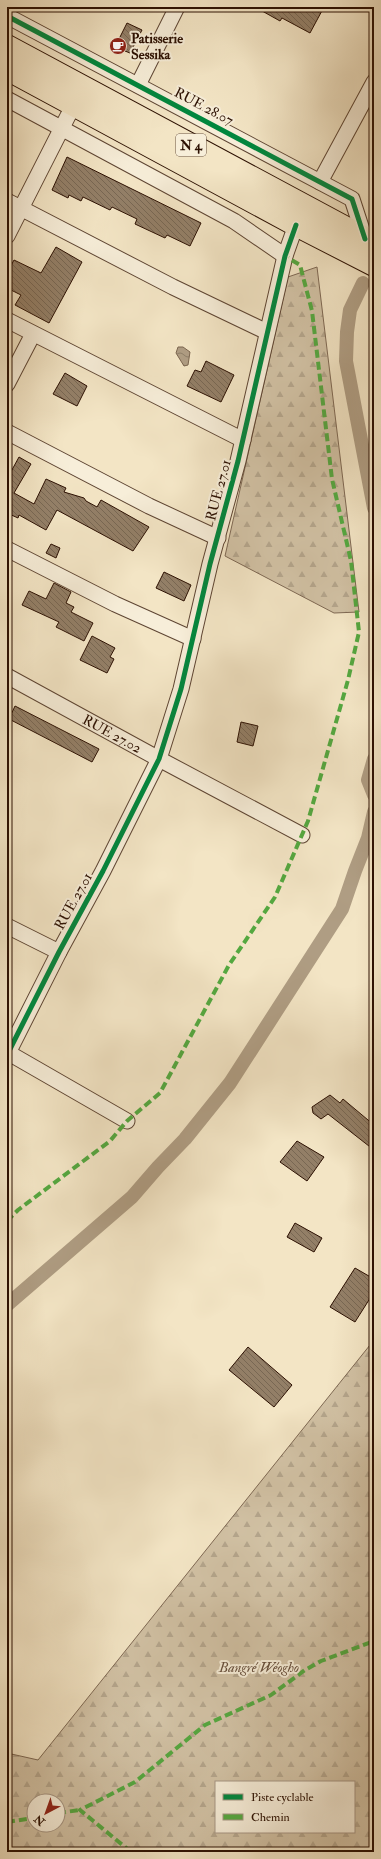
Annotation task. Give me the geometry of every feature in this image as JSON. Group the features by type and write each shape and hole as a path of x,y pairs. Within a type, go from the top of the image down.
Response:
{"highway":[{"name":"N 4","path":"7,46 370,241"},
{"name":"N 4","path":"7,69 296,225 374,265"}],"street":[{"path":"138,85 177,7"},
{"name":"RUE 28.07","path":"7,16 352,199 370,241"},
{"path":"320,182 374,82"},
{"path":"7,99 234,221 285,256"},
{"path":"7,236 74,104"},
{"path":"7,201 173,287 267,332"},
{"name":"RUE 27.01","path":"8,1052 59,952 103,871 158,760 176,708 210,564 243,440 285,256 296,225"},
{"path":"7,320 243,440"},
{"path":"7,384 33,334"},
{"path":"7,432 82,472 218,538"},
{"path":"7,549 115,604 193,639"},
{"name":"RUE 27.02","path":"7,676 158,760 302,835"},
{"path":"7,926 59,952"},
{"path":"8,1052 127,1121"}],"green space":[{"path":"317,267 359,612 334,613 225,556 288,277"},
{"name":"Bangré Wéogho","path":"374,1340 374,1852 7,1852 7,1753 38,1760"}],"water":[{"path":"178,347 183,347 190,352 188,365 184,366 176,353"}],"building":[{"path":"255,7 324,7 310,33 282,18 280,21"},
{"path":"127,23 142,30 130,53 115,47"},
{"path":"67,157 201,223 190,246 167,235 165,238 135,224 137,219 112,207 110,210 83,197 81,201 69,195 68,198 52,190"},
{"path":"56,247 82,262 49,323 15,305 21,295 7,288 7,273 14,260 41,273"},
{"path":"206,361 234,375 221,402 187,386 195,370 201,372"},
{"path":"65,373 87,386 77,406 53,394"},
{"path":"19,457 31,464 14,493 34,504 46,479 66,488 64,492 84,498 86,501 97,507 101,500 149,527 133,551 57,510 46,530 19,515 18,518 7,513 7,479"},
{"path":"51,544 60,548 56,558 46,553"},
{"path":"164,572 191,585 184,601 156,588"},
{"path":"54,583 71,592 66,603 74,607 71,612 93,623 84,641 56,627 59,622 22,605 29,591 46,599"},
{"path":"92,636 115,648 110,657 114,659 107,673 80,660"},
{"path":"15,706 99,749 92,762 9,719"},
{"path":"241,722 258,726 253,746 237,742"},
{"path":"330,1095 340,1103 343,1099 374,1125 374,1150 328,1114 321,1119 313,1113 312,1107"},
{"path":"297,1141 324,1157 307,1181 280,1162"},
{"path":"295,1223 322,1238 314,1252 287,1237"},
{"path":"355,1268 374,1279 374,1292 355,1322 330,1307"},
{"path":"248,1347 292,1385 274,1407 229,1370"}],"waterway":[{"path":"363,283 350,310 347,332 346,361 374,508"},
{"path":"374,759 368,780 374,795"},
{"path":"7,1305 132,1197 185,1139 230,1083 342,909 368,838 374,812"}],"marked path":[{"path":"7,1221 18,1210 110,1141 127,1121 160,1093 229,965 275,897 308,821 348,680 359,632 351,561 332,479 312,311 300,265 285,256"},
{"path":"131,1852 80,1810 135,1782 205,1725 271,1695 305,1670 321,1661 374,1641"},
{"path":"66,1812 80,1810"},
{"path":"7,1822 26,1819"}],"cycle path":[{"path":"7,16 352,199 365,239"},
{"path":"8,1053 59,952 103,871 159,759 181,689 210,564 238,461 285,256 296,225"}],"place":[{"name":"Patisserie Sessika","path":"118,46"}]}
